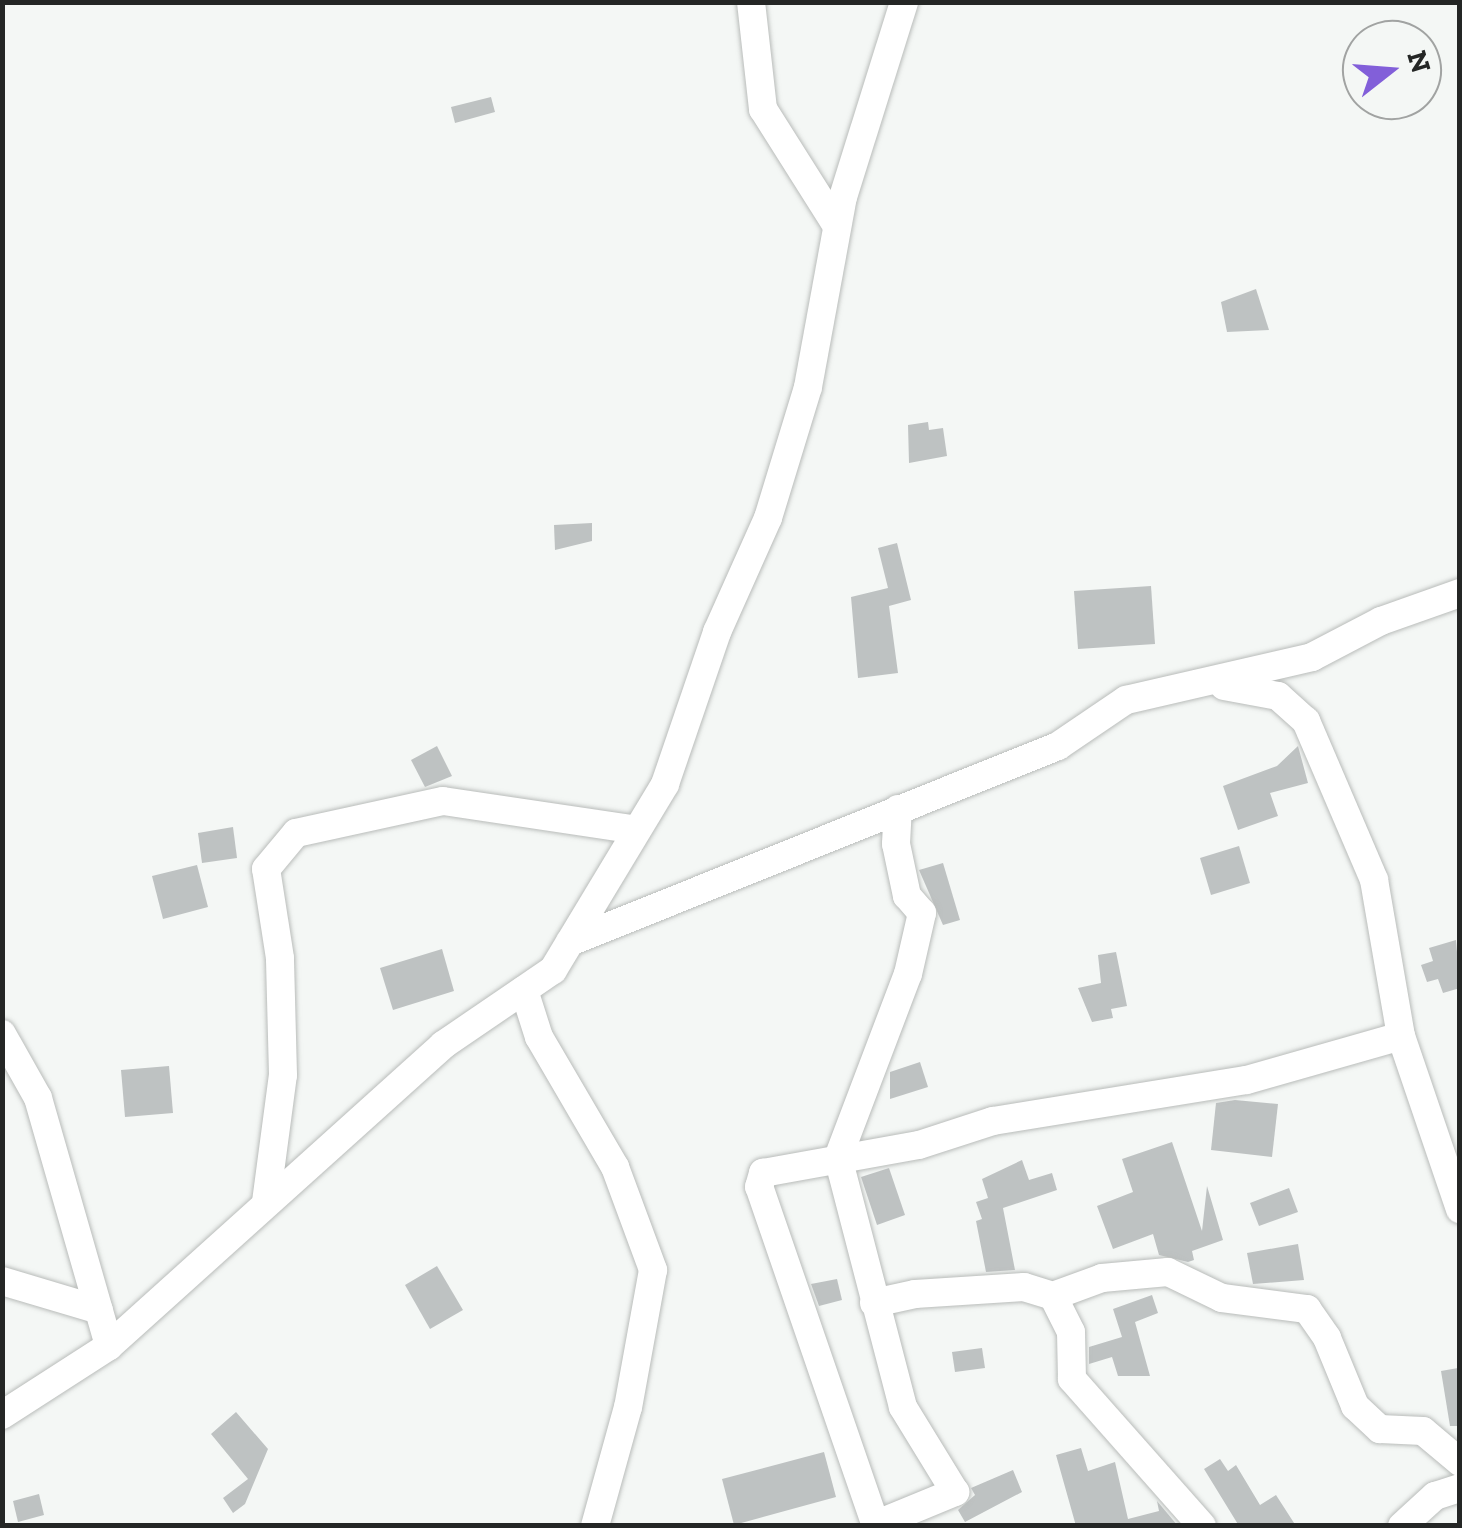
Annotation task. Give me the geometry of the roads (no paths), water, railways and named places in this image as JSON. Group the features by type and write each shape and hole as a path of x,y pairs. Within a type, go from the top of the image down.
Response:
{"street":[{"path":"751,2 763,110 838,226"},
{"path":"2,1415 110,1346 443,1045 553,970 664,784 717,632 768,518 808,387 838,226 904,2"},
{"path":"570,942 1058,746 1126,700 1213,684 1312,658 1382,621 1460,593"},
{"path":"1213,684 1278,696 1306,720 1374,880 1402,1036 1460,1209"},
{"path":"266,1202 283,1075 280,958 266,869 296,833 444,801 637,830"},
{"path":"898,809 896,844 907,896 922,913 908,974 838,1158 903,1407 955,1483 947,1498 875,1525 759,1186 763,1172 778,1166 838,1158 919,1144 993,1121 1247,1080 1402,1036"},
{"path":"524,990 539,1037 615,1166 653,1270 628,1407 595,1526"},
{"path":"2,1034 38,1098 110,1346"},
{"path":"874,1304 915,1294 1024,1287 1053,1296 1102,1278 1168,1272 1222,1298 1306,1310 1326,1338 1355,1406 1380,1429 1423,1431 1460,1462"},
{"path":"2,1281 100,1310"},
{"path":"1053,1296 1072,1332 1072,1379 1202,1526"},
{"path":"1402,1526 1435,1496 1460,1488"}]}
